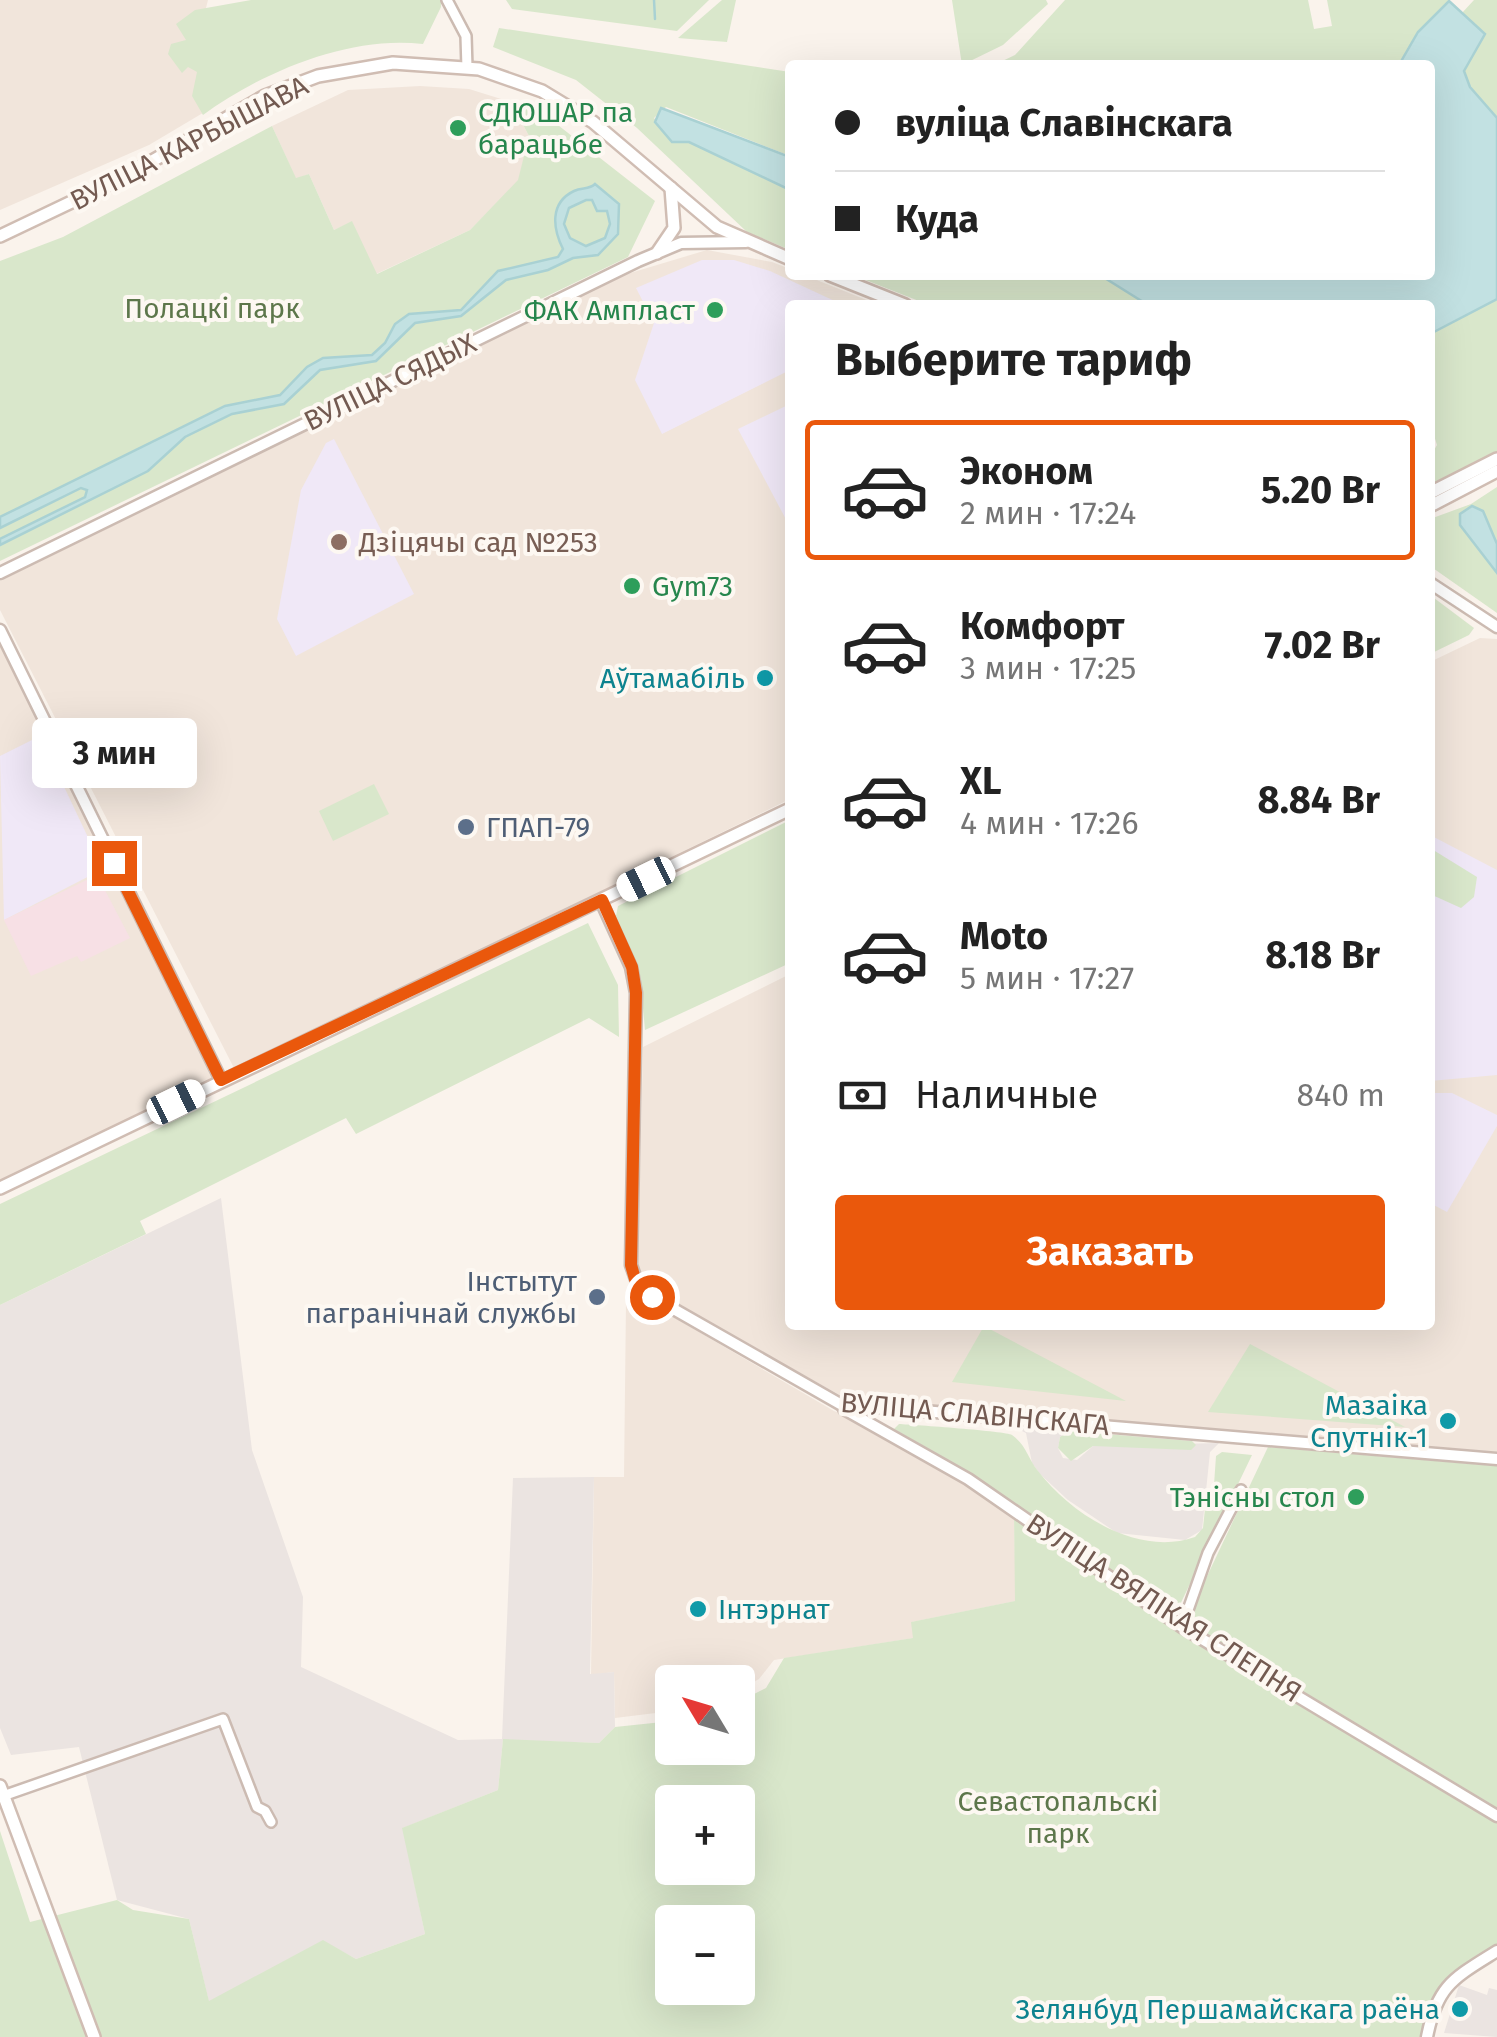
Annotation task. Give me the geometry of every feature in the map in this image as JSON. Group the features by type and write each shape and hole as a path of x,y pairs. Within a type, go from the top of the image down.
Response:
{"main road":[{"name":"ВУЛІЦА КАРБЫШАВА","path":"0,236 128,175 252,103 298,83 394,63 467,68 542,91 592,122 717,227 747,242"},
{"path":"657,252 674,228 670,188"},
{"name":"ВУЛІЦА СЯДЫХ","path":"747,242 785,256"},
{"path":"842,280 892,300"},
{"path":"1435,490 1497,459"},
{"path":"1435,503 1497,471"},
{"path":"0,1188 785,812"},
{"path":"1,1793 94,2037"}],"street":[{"path":"448,0 466,36 467,68"},
{"name":"ВУЛІЦА СЯДЫХ","path":"0,573 657,252 696,241 747,242"},
{"path":"1435,586 1497,628"},
{"path":"0,630 221,1080"},
{"name":"ВУЛІЦА СЛАВІНСКАГА","path":"602,900 632,967 636,993 633,1275 656,1300 830,1402 1497,1459"},
{"name":"ВУЛІЦА ВЯЛІКАЯ СЛЕПНЯ","path":"830,1402 884,1428 968,1479 1182,1626 1497,1816"},
{"path":"884,1428 886,1409"},
{"path":"1182,1626 1208,1553 1241,1490"},
{"path":"1,1793 223,1718 257,1807 265,1811 270,1822"},
{"path":"1427,2037 1434,2006 1445,1986 1497,1951"}],"shaded area":[{"path":"0,0 208,0 201,28 218,104 149,145 0,210"},
{"path":"420,86 469,89 511,102 529,136 519,180 470,230 376,274 352,222 334,230 309,174 296,179 272,126 348,90"},
{"path":"707,250 772,262 785,267 785,280 816,280 866,300 785,300 785,801 235,1070 0,610 0,581 627,274"},
{"path":"702,260 734,260 770,271 833,300 785,300 785,372 662,434 635,380 654,323 636,288"},
{"path":"785,406 785,518 738,429"},
{"name":"Дзіцячы сад №253","path":"334,439 414,594 296,656 277,619 301,490 326,443"},
{"path":"1480,638 1497,639 1497,1452 845,1398 659,1294 642,1277 638,1264 643,1047 785,976 785,1330 1435,1330 1435,660"},
{"path":"0,646 216,1078 0,1181"},
{"path":"40,736 103,869 4,920 0,756"},
{"path":"1435,838 1497,870 1497,1075 1435,1081"},
{"path":"97,875 130,938 81,962 77,956 31,976 4,920"},
{"path":"1435,1093 1452,1093 1497,1115 1497,1126 1447,1212 1435,1206"},
{"path":"221,1198 252,1450 303,1597 301,1667 458,1740 502,1739 513,1478 594,1477 590,1674 614,1672 615,1727 599,1743 503,1740 498,1790 403,1828 425,1934 356,1959 323,1941 209,2002 189,1919 117,1900 79,1747 11,1755 0,1728 0,1305"},
{"path":"639,1297 834,1411 865,1424 1014,1515 1016,1601 912,1622 914,1638 774,1660 755,1681 755,1665 655,1665 655,1713 615,1718 614,1672 591,1675 594,1477 624,1477 626,1301"},
{"path":"1016,1428 1069,1431 1060,1437 1058,1448 1063,1458 1077,1460 1093,1446 1219,1443 1210,1452 1202,1530 1185,1540 1117,1533 1068,1500 1040,1474 1032,1463 1026,1433"},
{"name":"Зелянбуд Першамайскага раёна","path":"1459,1985 1487,1995 1489,1988 1497,1990 1497,2037 1444,2033"}],"green space":[{"path":"251,0 441,0 441,7 423,44 366,45 307,60 252,84 203,115 192,96 197,72 188,67 182,73 168,54 171,44 186,40 176,24 195,10"},
{"path":"506,0 709,0 677,31 512,9"},
{"path":"722,0 736,0 727,42 678,38"},
{"path":"952,0 1046,0 1048,4 1003,45 972,60 961,60"},
{"path":"1065,0 1308,0 1314,29 1332,26 1327,0 1449,0 1418,32 1402,60 1004,60 1015,55"},
{"path":"1474,0 1497,0 1497,118 1470,87 1464,71 1484,34 1462,13"},
{"path":"499,28 785,71 785,154 666,107 654,118 674,143 688,142 785,188 785,248 747,232 637,128 576,80 493,47"},
{"name":"Полацкі парк","path":"511,102 540,111 655,201 628,257 0,561 0,261 63,237 272,126 296,178 309,174 334,230 352,221 377,274 470,230 518,180 529,136"},
{"path":"866,280 1108,280 1140,300 916,300"},
{"path":"1497,299 1497,453 1435,482 1437,445 1435,331"},
{"path":"1497,487 1497,613 1435,570 1435,517 1471,504"},
{"path":"1435,599 1474,628 1469,635 1435,652"},
{"path":"374,784 389,814 333,841 319,811"},
{"path":"785,822 785,965 645,1030 640,975 616,916 618,906"},
{"path":"1435,851 1477,877 1474,897 1461,908 1435,896"},
{"path":"588,923 618,985 619,1037 589,1018 356,1134 346,1118 140,1221 146,1234 0,1305 0,1204"},
{"path":"982,1330 992,1330 1126,1401 952,1382"},
{"path":"1250,1344 1405,1427 1208,1412"},
{"path":"899,1424 1012,1435 1038,1471 1069,1503 1108,1528 1151,1541 1195,1537 1203,1528 1206,1499 1213,1499 1216,1456 1222,1452 1252,1455 1175,1615 957,1465 894,1429"},
{"path":"1069,1431 1192,1441 1196,1445 1191,1450 1093,1446 1071,1461 1058,1448 1060,1437"},
{"path":"1268,1447 1497,1466 1497,1810 1196,1627 1193,1606"},
{"name":"Севастопальскі парк","path":"1014,1515 1188,1636 1497,1822 1497,1946 1457,1972 1439,1991 1425,2037 0,2037 0,1831 30,1922 117,1900 133,1910 189,1919 209,2001 323,1940 356,1959 425,1934 402,1828 498,1790 503,1739 599,1743 615,1727 655,1723 655,1765 755,1765 755,1694 766,1688 784,1658 913,1638 911,1622 1015,1601"}],"water":[{"path":"1449,1 1485,34 1464,71 1470,87 1497,118 1497,299 1435,331 1435,300 1140,300 1108,280 1435,280 1435,60 1402,60 1418,32"},
{"path":"661,108 785,155 785,188 689,142 672,142 655,122"},
{"path":"593,186 619,204 618,234 598,255 573,258 548,270 506,280 461,316 415,323 376,361 320,370 284,404 232,414 185,437 148,471 0,545 0,539 85,497 87,490 81,488 0,528 0,517 225,406 280,395 307,367 323,358 372,355 385,343 395,324 409,314 461,310 498,271 558,257 563,249 555,225 560,202 574,191","holes":["592,200 597,211 607,211 610,224 605,238 586,246 570,238 564,224 569,208"]},
{"path":"1472,506 1483,511 1497,544 1497,573 1460,525 1460,514"}],"waterway":[{"path":"654,0 655,19"}],"place":[{"name":"СДЮШАР па барацьбе","path":"458,128"},
{"name":"ФАК Ампласт","path":"715,310"},
{"name":"Дзіцячы сад №253","path":"339,542"},
{"name":"Gym73","path":"632,586"},
{"name":"Аўтамабіль","path":"765,678"},
{"name":"ГПАП-79","path":"466,827"},
{"name":"Інстытут пагранічнай службы","path":"597,1297"},
{"name":"Мазаіка Спутнік-1","path":"1448,1421"},
{"name":"Тэнісны стол","path":"1356,1497"},
{"name":"Інтэрнат","path":"698,1609"},
{"name":"Зелянбуд Першамайскага раёна","path":"1460,2009"}],"route":[{"path":"114,863 221,1080 602,900 632,967 635,986 636,1141 631,1265 639,1286 652,1297"}]}
